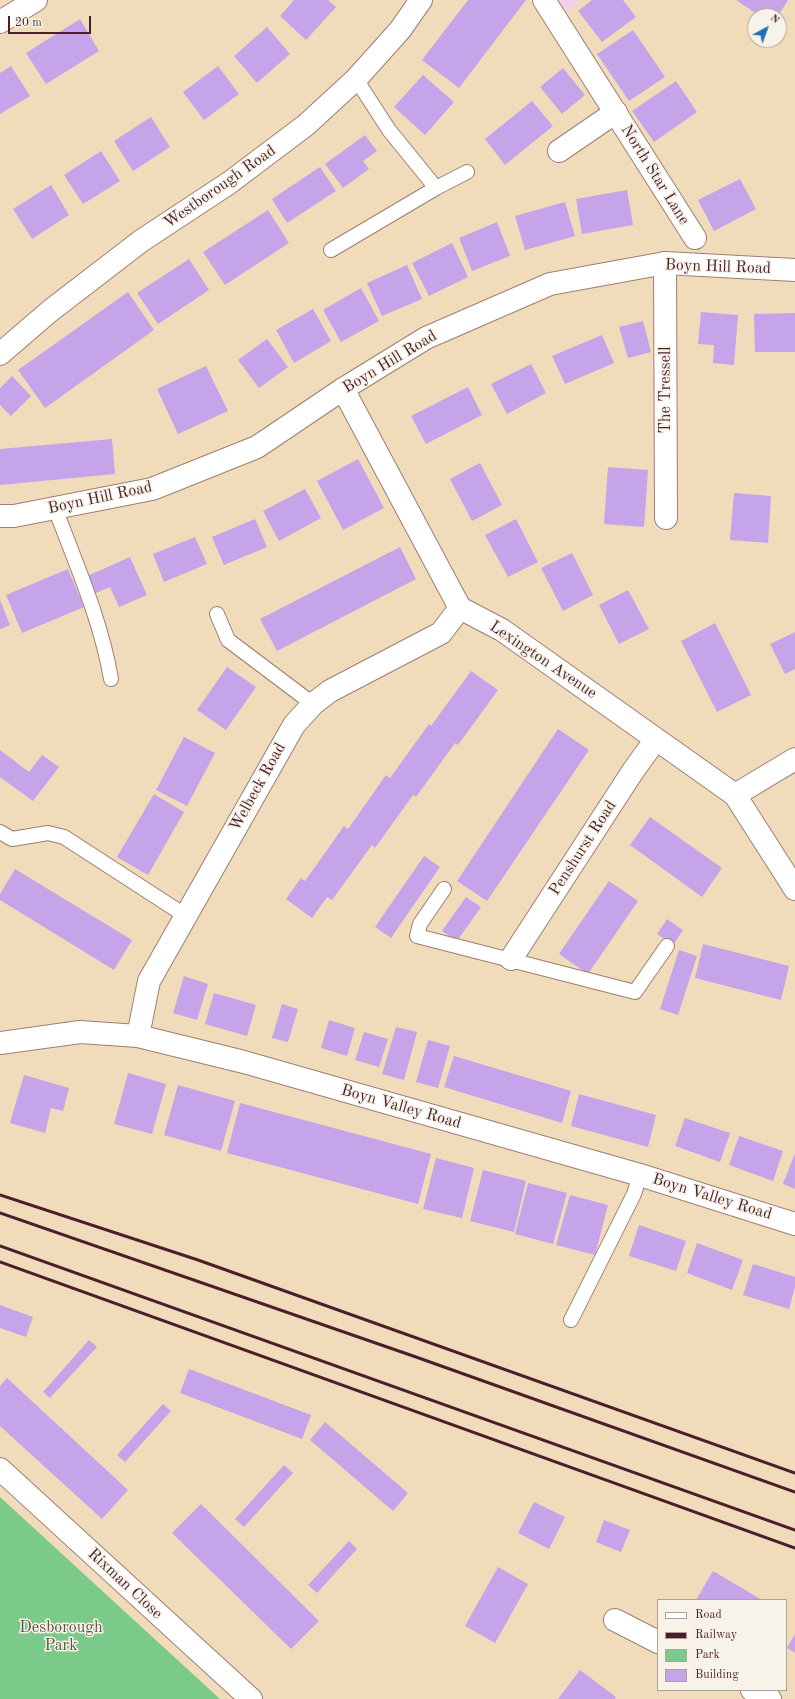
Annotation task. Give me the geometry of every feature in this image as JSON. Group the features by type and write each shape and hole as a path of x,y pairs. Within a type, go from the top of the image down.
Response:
{"street":[{"path":"0,22 36,0"},
{"name":"Westborough Road","path":"0,354 50,311 141,241 229,183 306,125 356,79 400,30 421,0"},
{"name":"North Star Lane","path":"544,0 695,238"},
{"name":"North Star Lane","path":"559,151 616,112"},
{"name":"Boyn Hill Road","path":"0,516 14,516 152,489 257,447 343,389 426,338 550,284 665,263 795,270"},
{"name":"The Tressell","path":"665,263 666,518"},
{"path":"343,389 460,608"},
{"name":"Welbeck Road","path":"138,1036 149,981 294,725 313,704 330,691 441,633 460,608"},
{"name":"Lexington Avenue","path":"460,608 502,630 735,795 795,889"},
{"name":"Penshurst Road","path":"511,960 633,771 656,739"},
{"path":"735,795 795,759"},
{"name":"Boyn Valley Road","path":"0,1043 80,1032 138,1036 244,1062 640,1175 795,1224"},
{"name":"Rixman Close","path":"0,1469 251,1699"},
{"path":"615,1620 657,1641"},
{"path":"754,1691 770,1699"}],"lane":[{"path":"356,79 389,130 436,188"},
{"path":"331,250 436,188 467,172"},
{"path":"55,508 96,618 106,651 111,679"},
{"path":"217,614 228,640 313,704"},
{"path":"0,832 12,839 48,833 64,837 186,916"},
{"path":"444,889 420,924 417,936 635,992 667,946"},
{"path":"571,1320 634,1194 640,1175"}],"shaded area":[{"path":"552,0 582,0 563,15"}],"green space":[{"name":"Desborough Park","path":"0,1497 220,1699 0,1699"}],"building":[{"path":"294,0 328,0 336,7 306,40 280,16"},
{"path":"468,0 526,0 459,88 422,60"},
{"path":"592,0 623,0 636,17 602,42 578,11"},
{"path":"736,0 788,0 783,8 748,8"},
{"path":"80,19 99,51 46,84 26,53"},
{"path":"267,27 290,54 257,83 234,56"},
{"path":"633,30 665,77 629,101 597,54"},
{"path":"11,66 30,96 0,114 0,73"},
{"path":"218,66 239,94 204,120 183,92"},
{"path":"563,68 585,95 562,114 540,87"},
{"path":"423,75 454,102 425,135 394,107"},
{"path":"676,81 697,112 654,142 632,111"},
{"path":"532,101 553,126 505,165 485,139"},
{"path":"151,117 170,147 133,171 114,141"},
{"path":"365,135 377,151 363,161 369,169 343,188 325,164"},
{"path":"101,151 120,181 83,204 64,175"},
{"path":"320,167 336,191 287,223 272,199"},
{"path":"740,179 756,209 714,231 698,200"},
{"path":"51,185 69,215 32,239 13,209"},
{"path":"627,190 633,225 582,234 576,199"},
{"path":"565,202 575,236 525,250 515,216"},
{"path":"268,210 289,243 225,285 203,252"},
{"path":"497,222 510,256 472,271 459,238"},
{"path":"452,243 468,277 429,296 412,263"},
{"path":"189,259 209,290 158,324 137,293"},
{"path":"407,265 422,299 382,316 367,283"},
{"path":"361,288 379,321 341,342 323,310"},
{"path":"128,292 154,330 45,408 18,370"},
{"path":"313,309 331,341 294,363 276,330"},
{"path":"701,312 738,315 734,365 713,363 714,345 698,344"},
{"path":"795,313 795,352 755,352 754,314"},
{"path":"643,321 651,352 628,358 619,327"},
{"path":"602,335 614,363 565,384 552,356"},
{"path":"267,339 288,367 259,388 238,360"},
{"path":"531,364 546,393 507,414 491,384"},
{"path":"206,366 228,411 178,434 157,389"},
{"path":"12,376 31,396 11,416 0,405 0,388"},
{"path":"468,387 482,415 426,444 411,416"},
{"path":"112,439 115,474 0,485 0,449"},
{"path":"358,459 384,508 343,530 317,481"},
{"path":"480,463 502,505 472,521 450,479"},
{"path":"608,467 648,470 644,527 604,524"},
{"path":"305,489 321,518 279,541 263,511"},
{"path":"734,493 771,496 768,543 730,540"},
{"path":"255,519 267,547 224,565 212,537"},
{"path":"516,519 538,562 508,577 485,535"},
{"path":"195,537 207,564 164,582 153,554"},
{"path":"400,547 416,579 277,651 260,619"},
{"path":"572,553 593,595 563,611 541,568"},
{"path":"130,557 147,595 119,607 110,587 91,595 83,578"},
{"path":"68,569 84,607 22,633 6,595"},
{"path":"628,590 649,629 619,644 599,605"},
{"path":"0,600 10,625 0,629"},
{"path":"715,623 751,695 717,712 681,641"},
{"path":"795,632 795,669 785,674 770,644"},
{"path":"227,667 256,687 226,730 197,710"},
{"path":"471,671 498,690 458,745 455,743 416,797 413,795 375,848 372,845 332,900 327,897 312,918 286,899 301,878 305,881 344,826 348,829 386,775 390,778 429,724 431,726"},
{"path":"558,729 589,750 487,901 457,881"},
{"path":"184,737 215,753 187,806 156,790"},
{"path":"0,750 29,772 42,755 59,767 33,801 0,777"},
{"path":"154,794 184,812 148,875 117,857"},
{"path":"650,817 722,868 702,897 630,845"},
{"path":"424,856 440,867 391,938 375,927"},
{"path":"15,869 132,940 114,970 0,900 0,894"},
{"path":"609,881 638,901 588,974 559,954"},
{"path":"466,897 481,907 457,941 442,931"},
{"path":"667,919 683,930 673,945 657,934"},
{"path":"703,944 789,966 781,1000 695,978"},
{"path":"679,950 697,956 678,1015 660,1009"},
{"path":"184,976 208,984 197,1020 173,1013"},
{"path":"214,993 256,1005 247,1036 205,1024"},
{"path":"282,1004 298,1009 288,1042 272,1038"},
{"path":"329,1020 355,1028 347,1056 321,1048"},
{"path":"396,1027 417,1032 404,1080 382,1074"},
{"path":"364,1032 388,1039 379,1067 355,1060"},
{"path":"428,1040 450,1046 438,1088 416,1082"},
{"path":"454,1056 571,1091 562,1123 444,1087"},
{"path":"128,1073 166,1084 152,1134 114,1124"},
{"path":"24,1075 69,1088 63,1111 51,1108 45,1133 10,1123"},
{"path":"178,1085 235,1101 221,1151 164,1135"},
{"path":"579,1094 656,1115 648,1147 571,1126"},
{"path":"240,1103 431,1154 418,1204 227,1153"},
{"path":"685,1118 730,1133 720,1162 675,1146"},
{"path":"739,1136 783,1151 773,1181 729,1165"},
{"path":"795,1153 795,1189 783,1184"},
{"path":"436,1158 474,1168 462,1218 423,1209"},
{"path":"483,1170 526,1181 514,1232 470,1221"},
{"path":"528,1183 567,1193 553,1244 515,1234"},
{"path":"570,1195 608,1205 595,1255 556,1245"},
{"path":"639,1225 686,1241 676,1271 629,1256"},
{"path":"697,1243 743,1260 732,1290 687,1273"},
{"path":"753,1264 795,1277 795,1287 789,1309 743,1295"},
{"path":"0,1305 33,1317 26,1337 0,1328"},
{"path":"89,1340 97,1347 50,1398 43,1392"},
{"path":"189,1369 311,1415 302,1439 180,1393"},
{"path":"7,1378 128,1490 102,1519 0,1426 0,1386"},
{"path":"163,1404 171,1411 125,1462 117,1455"},
{"path":"325,1422 408,1493 393,1511 310,1440"},
{"path":"284,1465 293,1473 244,1527 235,1519"},
{"path":"534,1502 565,1517 549,1549 518,1533"},
{"path":"201,1504 319,1621 291,1649 172,1533"},
{"path":"604,1520 630,1530 621,1552 596,1542"},
{"path":"349,1541 357,1549 317,1593 308,1585"},
{"path":"498,1567 528,1584 495,1643 465,1626"},
{"path":"713,1571 760,1599 697,1599"},
{"path":"795,1634 795,1653 787,1648"},
{"path":"580,1670 616,1697 615,1699 558,1699"}],"railway":[{"path":"0,1195 198,1260 795,1473"},
{"path":"0,1213 416,1357 795,1492"},
{"path":"0,1246 795,1530"},
{"path":"0,1262 795,1548"}]}
